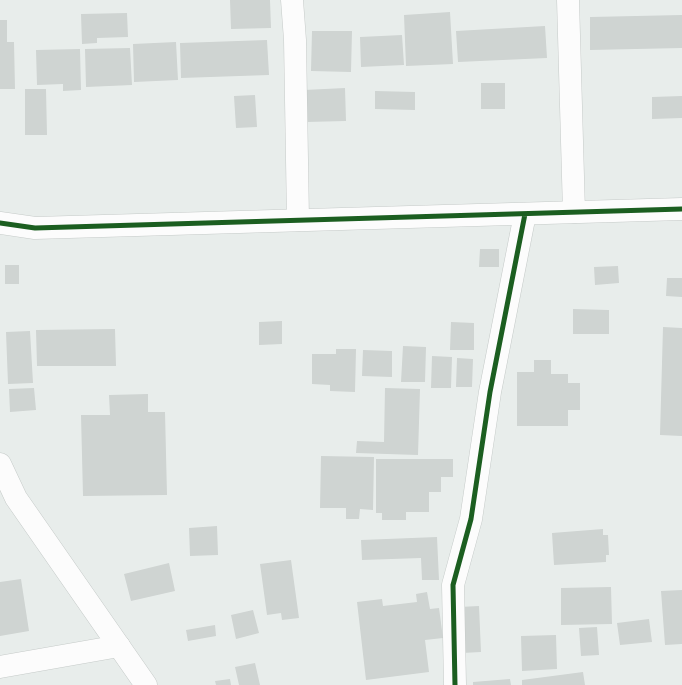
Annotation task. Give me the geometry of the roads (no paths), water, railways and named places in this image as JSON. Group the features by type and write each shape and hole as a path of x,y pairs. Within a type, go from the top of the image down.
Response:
{"street":[{"path":"292,0 295,40 298,220"},
{"path":"568,0 574,212"},
{"path":"0,223 35,228 682,209"},
{"path":"455,685 453,585 471,519 490,392 526,214"},
{"path":"0,464 16,498 146,685"},
{"path":"0,667 119,646"}]}
